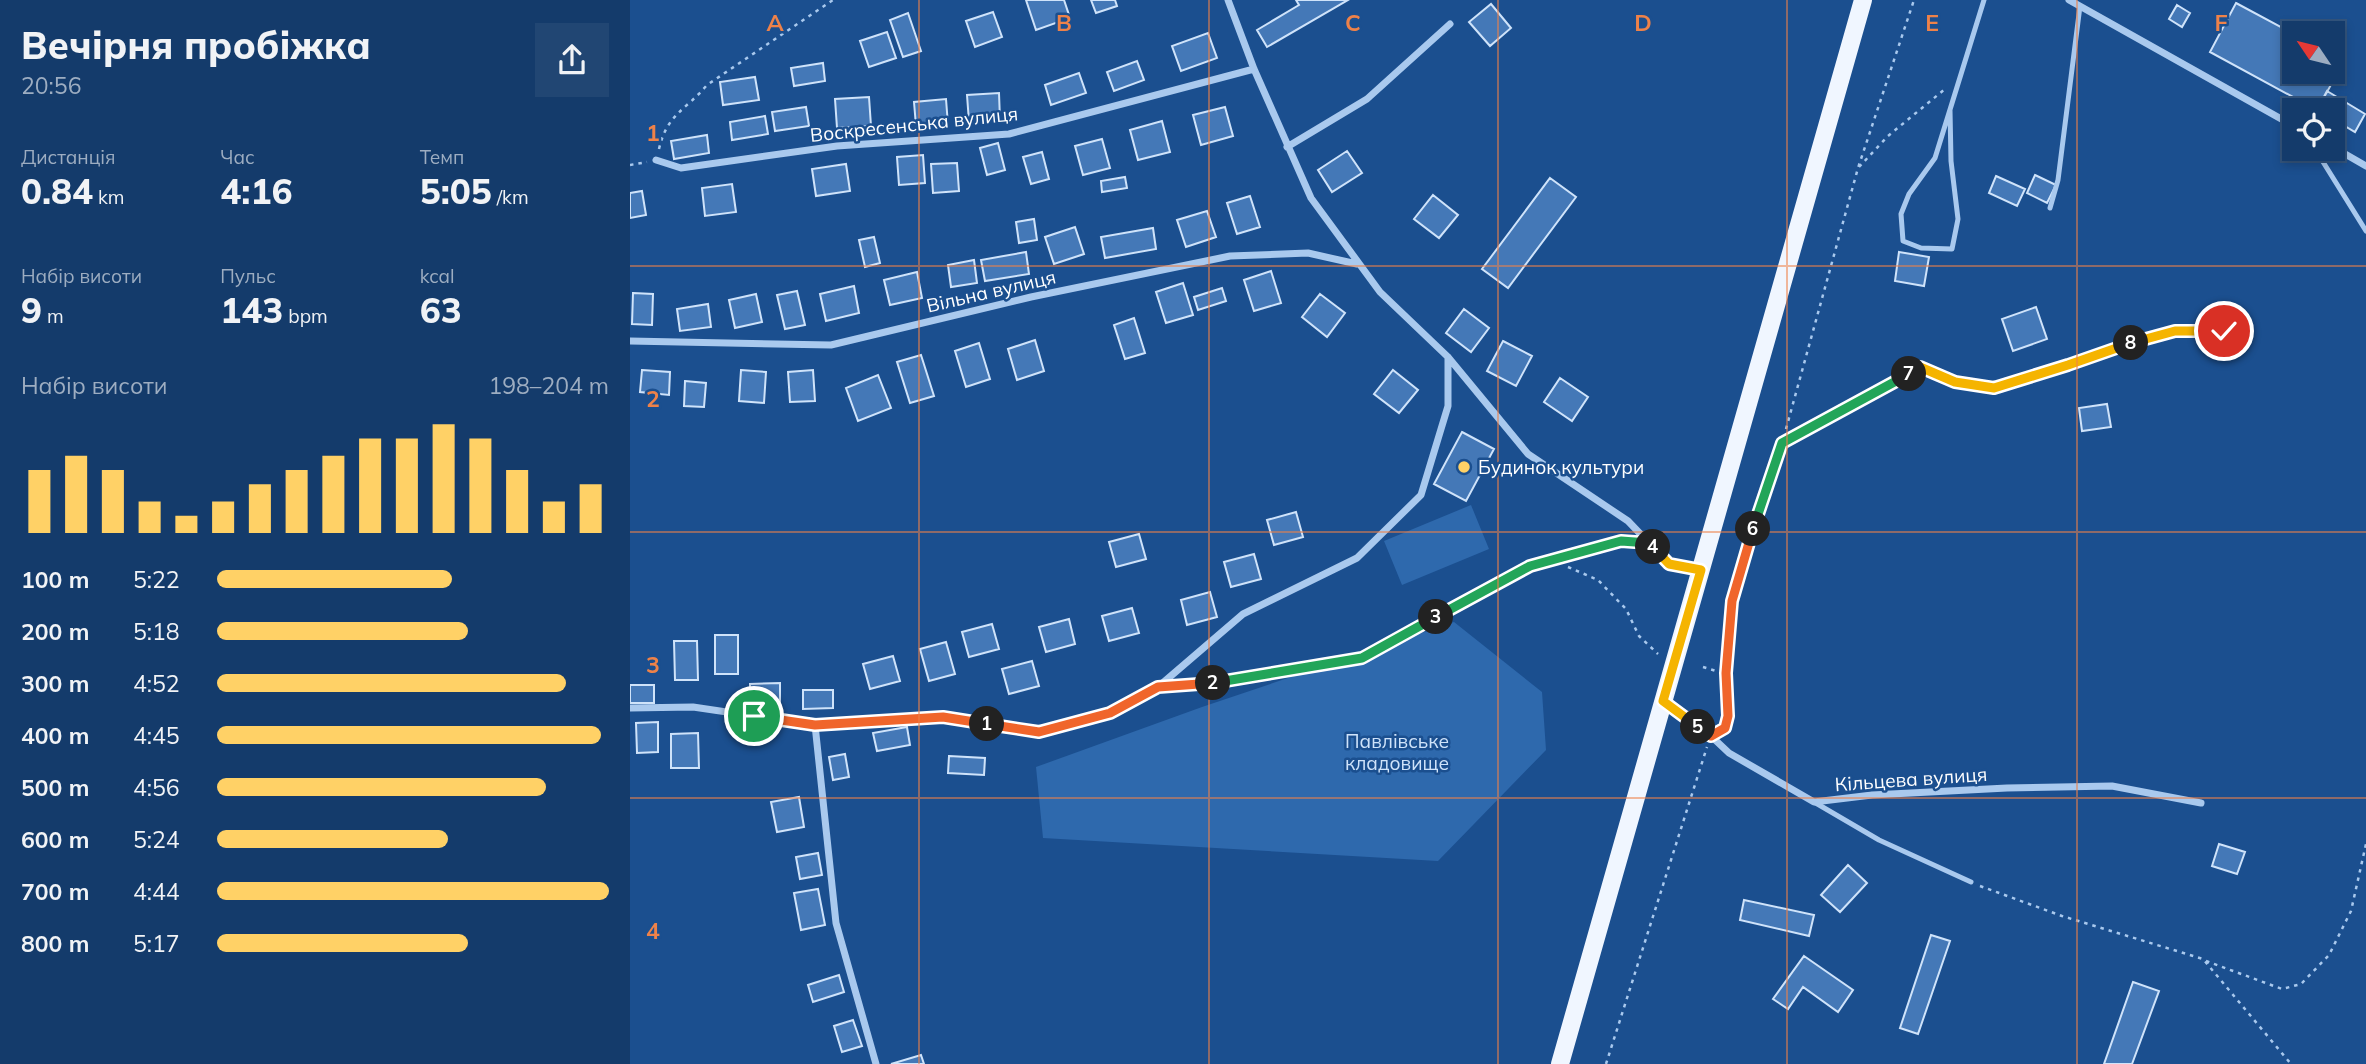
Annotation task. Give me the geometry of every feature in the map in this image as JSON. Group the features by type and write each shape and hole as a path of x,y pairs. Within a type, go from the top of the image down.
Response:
{"main road":[{"path":"1560,1064 1863,0"}],"street":[{"path":"1228,0 1254,69 1311,198 1380,292 1448,357 1528,454 1628,521 1669,564 1701,570"},
{"path":"2069,0 2282,119"},
{"path":"1287,147 1367,99 1450,24"},
{"name":"Воскресенська вулиця","path":"656,160 681,168 836,146 1009,134 1254,69"},
{"path":"2345,154 2366,166"},
{"name":"Вільна вулиця","path":"630,341 831,345 1031,297 1230,256 1308,253 1357,264"},
{"path":"1711,736 1725,728 1728,716 1726,673 1732,601 1759,507 1782,443 1920,367 1955,382 1994,388 2110,349 2175,331 2224,331"},
{"path":"630,708 693,707 815,725 943,717 1039,732 1110,713 1158,687 1243,614 1357,558 1421,495 1448,406 1448,357"},
{"path":"1158,687 1222,682 1362,658 1530,566 1621,541 1649,543"},
{"name":"Кільцева вулиця","path":"1663,701 1711,736 1729,753 1814,802 1872,795 1980,789 2112,786 2201,803"},
{"path":"815,725 836,923 876,1064"}],"lane":[{"path":"1950,110 1951,160 1958,219 1952,249 1921,248 1903,241 1901,214 1909,194 1935,158 1984,0"},
{"path":"2050,208 2058,180 2080,6"},
{"path":"2322,161 2366,231"},
{"path":"1814,802 1879,840 1971,883"}],"path":[{"path":"630,165 656,160 663,131 671,118 695,99 707,85 833,0"},
{"path":"1782,443 1858,168 1914,0"},
{"path":"1858,168 1888,136 1961,75"},
{"path":"1549,561 1598,580 1626,608 1639,636 1658,654"},
{"path":"1606,1064 1711,736"},
{"path":"1971,883 2062,916 2203,959 2282,989 2301,984 2329,955 2351,911 2366,844"},
{"path":"2203,959 2291,1064"}],"green space":[{"path":"1471,505 1489,549 1402,585 1384,541"},
{"name":"Павлівське кладовище","path":"1454,622 1542,692 1546,750 1438,861 1043,838 1036,767 1202,707"}],"building":[{"path":"1026,0 1064,0 1070,18 1036,30"},
{"path":"1091,0 1115,0 1117,6 1096,13"},
{"path":"1296,0 1348,0 1267,47 1257,30 1299,5"},
{"path":"2236,3 2282,28 2282,84 2331,84 2324,98 2295,98 2210,52"},
{"path":"1491,4 1511,28 1490,46 1469,22"},
{"path":"2177,5 2190,13 2182,27 2169,19"},
{"path":"993,12 1002,37 975,47 966,21"},
{"path":"908,13 921,51 903,57 890,20"},
{"path":"887,32 896,58 869,67 860,41"},
{"path":"1208,33 1217,58 1181,71 1172,46"},
{"path":"1137,61 1144,80 1114,91 1107,72"},
{"path":"823,63 825,81 794,86 791,68"},
{"path":"1079,73 1086,93 1051,105 1045,85"},
{"path":"755,77 759,100 723,105 720,82"},
{"path":"2327,91 2339,98 2323,98"},
{"path":"999,93 1000,120 969,122 967,95"},
{"path":"869,97 871,126 837,128 835,99"},
{"path":"946,99 948,125 916,126 914,102"},
{"path":"2345,102 2365,114 2355,132 2345,126"},
{"path":"806,107 809,126 775,131 772,112"},
{"path":"1225,107 1233,136 1201,145 1193,115"},
{"path":"765,116 768,134 732,140 730,122"},
{"path":"1162,121 1170,152 1138,160 1130,130"},
{"path":"707,135 709,153 674,159 671,141"},
{"path":"1102,139 1110,168 1083,175 1075,146"},
{"path":"998,143 1005,170 987,175 980,148"},
{"path":"1347,151 1362,173 1332,192 1318,170"},
{"path":"1042,152 1049,179 1031,184 1023,157"},
{"path":"923,155 925,183 899,185 897,157"},
{"path":"957,163 959,191 933,193 931,164"},
{"path":"846,164 850,191 816,196 812,169"},
{"path":"2035,175 2056,185 2047,203 2027,193"},
{"path":"1996,176 2025,189 2017,206 1989,193"},
{"path":"1125,177 1127,188 1102,192 1101,181"},
{"path":"1550,178 1576,197 1508,288 1482,269"},
{"path":"732,184 736,212 705,216 702,188"},
{"path":"642,191 646,215 630,218 630,193"},
{"path":"1433,195 1458,215 1439,238 1414,219"},
{"path":"1250,196 1260,227 1237,234 1227,203"},
{"path":"1207,211 1216,237 1186,247 1177,220"},
{"path":"1034,219 1037,240 1019,243 1016,222"},
{"path":"1075,227 1084,254 1054,264 1045,237"},
{"path":"1153,228 1156,249 1105,258 1101,237"},
{"path":"874,237 880,263 865,267 859,240"},
{"path":"1026,252 1029,274 985,281 981,260"},
{"path":"1899,252 1929,257 1924,286 1895,281"},
{"path":"974,260 977,283 951,287 948,265"},
{"path":"1271,271 1281,303 1254,311 1244,280"},
{"path":"917,272 922,298 890,305 884,280"},
{"path":"1183,283 1193,315 1166,323 1156,292"},
{"path":"854,286 859,313 826,321 820,294"},
{"path":"1222,288 1226,301 1198,310 1194,297"},
{"path":"797,291 805,325 785,329 777,295"},
{"path":"633,293 653,294 652,325 632,324"},
{"path":"756,294 762,322 735,328 729,300"},
{"path":"1320,294 1345,313 1327,337 1302,317"},
{"path":"708,304 711,327 680,331 677,309"},
{"path":"2036,307 2047,339 2013,351 2002,319"},
{"path":"1464,309 1489,328 1471,352 1446,333"},
{"path":"1134,318 1145,353 1125,359 1114,325"},
{"path":"1035,340 1044,371 1017,380 1008,349"},
{"path":"1503,341 1532,356 1516,386 1487,371"},
{"path":"979,343 990,379 966,387 955,351"},
{"path":"921,355 934,396 910,403 897,362"},
{"path":"642,370 670,372 669,395 640,392"},
{"path":"741,370 766,372 764,403 739,401"},
{"path":"813,370 815,401 790,402 788,372"},
{"path":"1393,370 1418,390 1399,413 1374,394"},
{"path":"878,375 891,408 858,421 846,388"},
{"path":"1560,378 1588,397 1572,421 1544,402"},
{"path":"685,381 706,383 704,407 684,406"},
{"path":"2107,404 2111,427 2082,431 2079,408"},
{"name":"Будинок культури","path":"1462,432 1494,449 1466,501 1434,484"},
{"path":"1296,512 1303,537 1274,545 1267,520"},
{"path":"1139,534 1146,559 1116,567 1109,542"},
{"path":"1254,554 1261,579 1231,587 1224,562"},
{"path":"1210,592 1217,617 1187,625 1181,600"},
{"path":"1132,608 1139,633 1109,641 1102,616"},
{"path":"1069,619 1075,644 1046,652 1039,627"},
{"path":"992,624 999,649 969,657 962,632"},
{"path":"715,635 738,635 738,674 715,674"},
{"path":"674,641 697,641 698,680 675,680"},
{"path":"946,642 955,674 929,681 920,649"},
{"path":"893,656 900,681 870,689 863,664"},
{"path":"1032,661 1039,686 1009,694 1002,669"},
{"path":"780,683 780,702 750,702 750,684"},
{"path":"630,685 654,685 654,703 630,703"},
{"path":"803,690 833,690 833,708 803,709"},
{"path":"658,722 658,752 637,753 636,723"},
{"path":"907,727 910,745 877,751 873,733"},
{"path":"698,733 699,768 671,768 671,734"},
{"path":"845,754 849,777 833,780 829,757"},
{"path":"949,756 985,758 984,775 948,773"},
{"path":"799,797 804,827 777,832 771,802"},
{"path":"2219,844 2245,852 2237,874 2212,866"},
{"path":"818,853 822,875 800,879 796,857"},
{"path":"1848,865 1867,883 1840,912 1821,895"},
{"path":"818,889 825,925 801,930 794,893"},
{"path":"1744,900 1814,915 1809,936 1740,920"},
{"path":"1931,935 1950,941 1918,1034 1900,1028"},
{"path":"1804,956 1853,990 1838,1012 1803,987 1788,1009 1773,999"},
{"path":"839,975 844,992 813,1002 808,985"},
{"path":"2133,982 2159,991 2132,1064 2104,1064"},
{"path":"853,1020 862,1046 842,1052 834,1026"},
{"path":"921,1055 924,1064 891,1064"}],"place":[{"name":"Будинок культури","path":"1464,467"}],"route":[{"path":"754,716 815,725 943,717 1039,732 1110,713 1158,687 1222,682 1362,658 1530,566 1621,541 1649,543 1669,564 1701,570 1663,701 1711,736 1725,728 1728,716 1726,673 1732,601 1759,507 1782,443 1920,367 1955,382 1994,388 2110,349 2175,331 2224,331"}]}
